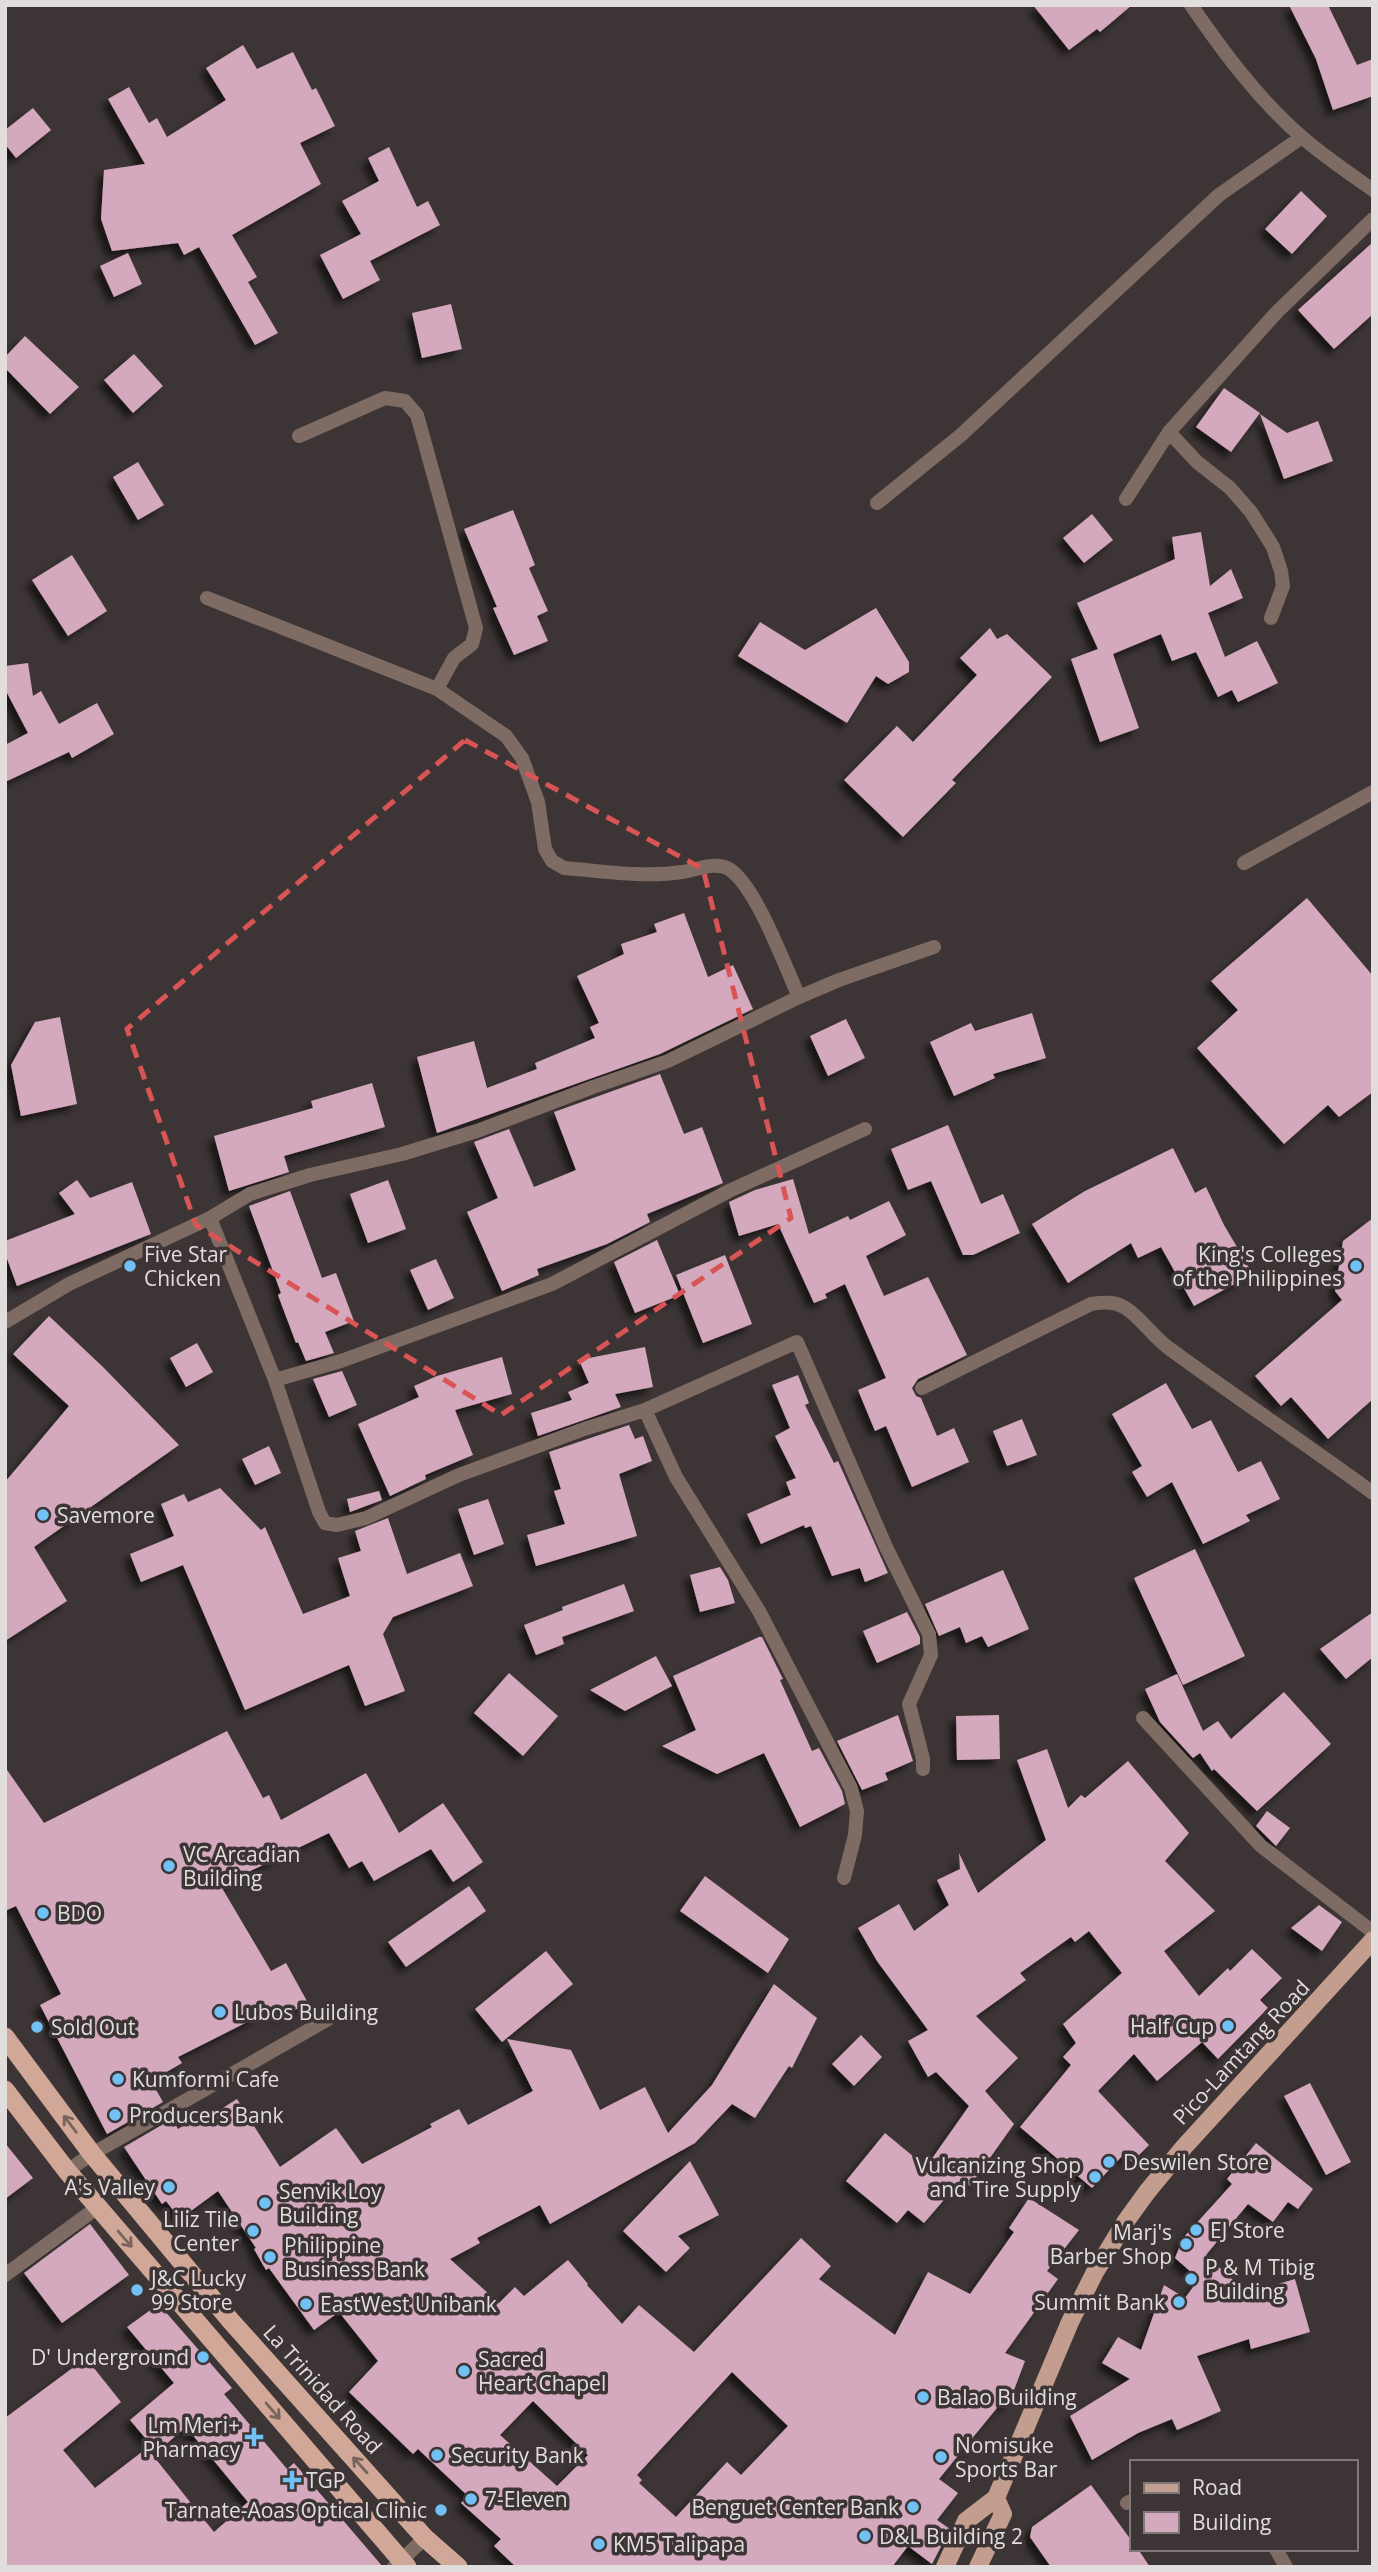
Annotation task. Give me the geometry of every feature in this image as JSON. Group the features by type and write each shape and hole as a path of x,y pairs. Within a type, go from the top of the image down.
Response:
{"highway":[{"name":"La Trinidad Road","path":"5,2037 92,2154 230,2320 425,2538 458,2567"},
{"path":"39,2082 9,2094 67,2171 401,2565"}],"main road":[{"name":"Pico-Lamtang Road","path":"945,2567 966,2521 997,2500 1070,2322 1126,2221 1184,2147 1373,1940"},
{"name":"Pico-Lamtang Road","path":"978,2567 1003,2514 997,2500"}],"street":[{"path":"1191,5 1246,80 1302,137 1373,190"},
{"path":"877,503 961,435 1219,195 1302,137"},
{"path":"1126,499 1169,432 1277,312 1373,219"},
{"path":"299,436 385,398 405,401 417,415 476,628 472,645 454,658 436,689"},
{"path":"1169,432 1197,462 1230,488 1251,512 1273,547 1283,586 1271,618"},
{"path":"207,598 436,689 506,736 522,758 538,802 545,849 552,861 564,868 647,874 681,873 714,865 728,868 738,877 760,912 799,996"},
{"path":"1244,863 1373,792"},
{"path":"5,1322 69,1284 210,1218 250,1194 310,1175 402,1154 477,1131 668,1061 799,996 839,979 934,947"},
{"path":"275,1380 341,1361 552,1284 729,1191 865,1129"},
{"path":"210,1218 275,1380 319,1513 325,1523 337,1525 366,1518 459,1475 584,1429 645,1410 797,1342 886,1547 929,1634 931,1655 909,1704 923,1759 923,1769"},
{"path":"922,1388 1091,1304 1109,1301 1128,1309 1159,1341 1373,1493"},
{"path":"645,1410 676,1477 760,1611 851,1788 857,1811 855,1835 844,1878"},
{"path":"1143,1718 1261,1846 1373,1932"},
{"path":"67,2171 92,2154 330,2018"},
{"path":"5,2275 98,2207"},
{"path":"401,2565 425,2538"},
{"path":"1277,2551 1286,2567"}],"highlighted area":[{"path":"465,740 703,869 791,1218 501,1415 196,1225 127,1029"}],"building":[{"path":"1033,5 1132,5 1100,32 1097,29 1069,50"},
{"path":"1289,5 1328,5 1357,65 1373,59 1373,96 1333,110 1316,59"},
{"path":"243,45 257,69 293,52 312,90 316,88 335,126 300,143 321,184 232,235 257,277 248,282 278,333 255,345 199,247 184,255 178,243 112,251 101,219 104,170 145,164 108,99 129,87 149,123 157,118 167,137 226,100 206,68"},
{"path":"33,108 51,130 16,158 5,144 5,130"},
{"path":"389,147 417,207 428,201 440,225 370,261 380,280 343,299 320,255 361,234 342,201 379,181 368,158"},
{"path":"1301,191 1327,216 1292,254 1265,229"},
{"path":"1373,242 1373,314 1334,349 1298,310"},
{"path":"128,253 142,284 114,297 100,266"},
{"path":"451,304 462,349 422,358 412,313"},
{"path":"25,336 79,387 50,414 5,368 5,357"},
{"path":"134,354 163,386 133,413 104,380"},
{"path":"1224,388 1260,413 1231,452 1196,427"},
{"path":"1260,414 1287,433 1318,421 1333,461 1284,479"},
{"path":"138,462 164,505 138,520 113,477"},
{"path":"513,510 535,565 529,568 548,611 537,616 548,641 514,655 493,608 497,607 464,529"},
{"path":"1092,514 1113,540 1084,563 1063,538"},
{"path":"1201,532 1210,586 1231,569 1243,598 1208,613 1225,657 1257,641 1278,683 1238,702 1232,690 1218,697 1196,652 1172,661 1161,634 1113,654 1139,728 1100,742 1071,659 1098,649 1077,603 1175,559 1172,537"},
{"path":"72,555 107,611 68,636 32,580"},
{"path":"876,608 909,662 909,672 888,684 876,676 847,723 738,656 760,622 805,650"},
{"path":"990,628 997,639 1007,634 1052,677 952,780 956,783 903,837 844,780 897,726 913,742 977,675 960,658"},
{"path":"28,663 33,696 41,691 59,724 97,703 114,734 72,758 69,752 5,782 5,745 28,733 5,689 5,666"},
{"path":"1307,898 1373,976 1373,1092 1339,1117 1328,1105 1284,1144 1197,1048 1238,1010 1211,981"},
{"path":"684,913 708,977 733,965 753,1009 660,1054 437,1133 417,1057 474,1041 487,1088 537,1069 535,1063 595,1038 590,1027 599,1023 577,976 624,954 621,944 657,932 654,924"},
{"path":"1032,1013 1046,1058 993,1074 995,1078 954,1096 930,1042 971,1023 975,1031"},
{"path":"60,1017 77,1104 21,1116 11,1065 35,1022"},
{"path":"846,1019 865,1058 828,1076 810,1036"},
{"path":"660,1074 684,1134 702,1127 723,1183 647,1214 650,1222 607,1244 537,1269 539,1275 502,1291 467,1212 498,1198 474,1142 509,1129 534,1187 576,1170 554,1112"},
{"path":"372,1083 385,1127 284,1156 289,1172 229,1191 214,1136 313,1108 311,1101"},
{"path":"948,1125 981,1204 1003,1194 1020,1233 973,1255 963,1255 931,1181 908,1190 891,1149"},
{"path":"1173,1148 1195,1193 1206,1187 1224,1225 1253,1274 1194,1306 1161,1247 1138,1258 1131,1243 1068,1283 1032,1224 1085,1191"},
{"path":"793,1179 809,1234 848,1216 850,1220 889,1201 906,1235 866,1256 884,1296 928,1277 967,1355 918,1379 912,1388 916,1396 921,1398 937,1436 954,1428 969,1462 912,1487 886,1426 875,1431 858,1390 886,1378 845,1284 825,1294 827,1298 814,1303 778,1224 739,1236 729,1202 755,1190"},
{"path":"77,1180 90,1198 132,1182 151,1234 17,1286 5,1253 5,1241 75,1214 59,1193"},
{"path":"388,1180 406,1229 368,1243 350,1194"},
{"path":"290,1191 322,1278 336,1273 354,1321 325,1332 334,1353 306,1361 298,1342 296,1343 278,1295 281,1293 249,1206"},
{"path":"1373,1218 1373,1399 1328,1439 1291,1397 1281,1406 1255,1376 1342,1300 1335,1291 1343,1241"},
{"path":"657,1240 680,1295 635,1313 614,1262"},
{"path":"725,1255 752,1324 703,1343 676,1275"},
{"path":"436,1259 454,1298 428,1310 410,1270"},
{"name":"Savemore","path":"49,1316 179,1445 34,1547 67,1601 5,1641 5,1482 69,1406 13,1354"},
{"path":"197,1343 213,1372 186,1387 170,1358"},
{"path":"645,1347 653,1387 615,1394 621,1407 538,1436 531,1413 572,1400 568,1392 589,1383 579,1360"},
{"path":"502,1357 512,1394 455,1410 473,1455 425,1475 426,1479 390,1496 358,1424 419,1397 414,1386 437,1376"},
{"path":"342,1371 357,1405 329,1417 313,1379"},
{"path":"798,1375 809,1403 805,1405 834,1463 838,1461 888,1573 865,1582 860,1568 832,1576 811,1526 805,1528 804,1525 761,1544 747,1514 791,1495 786,1482 796,1478 775,1436 790,1428 772,1385"},
{"path":"1166,1383 1192,1429 1211,1420 1238,1472 1261,1461 1280,1499 1246,1515 1250,1521 1203,1544 1172,1482 1147,1497 1132,1472 1142,1466 1112,1414"},
{"path":"1022,1419 1037,1455 1007,1466 993,1431"},
{"path":"629,1425 635,1439 643,1436 652,1461 619,1474 637,1536 536,1566 527,1535 565,1524 554,1491 561,1489 549,1452"},
{"path":"269,1446 281,1473 255,1485 242,1459"},
{"path":"220,1488 261,1530 265,1527 303,1614 350,1596 338,1558 361,1551 355,1531 388,1518 407,1574 460,1553 473,1586 393,1617 383,1634 405,1691 365,1706 349,1665 245,1710 183,1565 141,1582 130,1554 174,1536 161,1504 184,1494 188,1502"},
{"path":"379,1491 382,1500 350,1512 347,1499"},
{"path":"488,1499 504,1544 474,1555 458,1509"},
{"path":"1195,1549 1245,1656 1183,1685 1134,1578"},
{"path":"720,1567 728,1580 735,1603 700,1612 690,1575"},
{"path":"1003,1570 1029,1629 988,1647 982,1636 966,1643 960,1627 939,1636 925,1604"},
{"path":"624,1584 634,1611 562,1637 564,1644 536,1655 524,1625 563,1610 562,1607"},
{"path":"907,1612 920,1637 920,1644 877,1663 863,1631"},
{"path":"1373,1612 1373,1657 1346,1679 1320,1649"},
{"path":"762,1637 783,1679 780,1680 812,1751 819,1748 842,1791 845,1804 800,1827 764,1753 717,1774 662,1746 696,1730 673,1676"},
{"path":"656,1656 672,1686 625,1711 590,1690"},
{"path":"509,1673 558,1716 523,1756 474,1713"},
{"path":"1177,1674 1203,1731 1218,1721 1231,1739 1284,1692 1331,1744 1257,1811 1214,1769 1212,1771 1200,1753 1193,1758 1160,1722 1145,1689"},
{"path":"898,1715 913,1761 885,1773 888,1780 862,1790 837,1741"},
{"path":"999,1715 1000,1759 957,1760 956,1716"},
{"path":"227,1731 263,1798 269,1795 281,1820 366,1773 399,1833 443,1803 483,1862 453,1882 431,1849 374,1881 362,1861 349,1868 329,1833 236,1878 237,1881 222,1888 271,1971 286,1963 308,2003 280,2018 275,2008 178,2057 182,2063 151,2081 163,2102 107,2134 40,2005 61,1994 16,1906 5,1911 5,1767 44,1823"},
{"path":"1047,1749 1068,1808 1081,1795 1085,1798 1128,1761 1189,1833 1165,1861 1215,1911 1164,1951 1199,1996 1252,1949 1282,1978 1260,2000 1268,2008 1218,2059 1202,2042 1157,2081 1134,2054 1098,2091 1149,2145 1132,2162 1124,2154 1092,2188 1020,2127 1071,2065 1063,2057 1076,2043 1063,2024 1122,1973 1089,1931 1075,1942 1071,1937 1020,1973 1026,1980 976,2016 1018,2058 985,2091 1014,2124 970,2186 962,2179 924,2223 908,2210 897,2223 846,2181 885,2133 926,2167 969,2106 936,2072 928,2077 908,2041 928,2030 877,1961 858,1928 899,1904 914,1931 949,1905 937,1880 960,1869 959,1853 978,1893 1046,1840 1017,1760"},
{"path":"1267,1811 1290,1828 1276,1846 1256,1826"},
{"path":"705,1876 789,1939 768,1973 680,1911"},
{"path":"469,1886 486,1911 406,1967 388,1942"},
{"path":"1319,1905 1342,1922 1322,1951 1291,1928"},
{"path":"546,1951 573,1984 502,2042 475,2009"},
{"path":"774,1984 817,2018 792,2068 789,2066 755,2118 732,2104 695,2143 550,2224 540,2205 477,2238 480,2243 450,2259 499,2303 515,2287 524,2296 568,2260 622,2324 639,2305 694,2352 801,2238 831,2266 819,2279 895,2335 928,2272 970,2294 1014,2232 1009,2228 1029,2198 1079,2230 1047,2271 1058,2279 1005,2353 1025,2361 1008,2406 1001,2403 939,2479 958,2493 937,2520 950,2529 932,2564 908,2546 892,2567 516,2567 494,2546 501,2539 461,2503 468,2496 418,2449 413,2454 349,2392 378,2361 339,2312 314,2330 269,2268 266,2270 254,2249 256,2248 218,2191 180,2219 166,2201 162,2204 124,2147 172,2119 178,2129 204,2113 207,2118 237,2099 280,2167 336,2128 362,2164 432,2127 430,2124 459,2109 468,2125 533,2091 507,2039 571,2050 600,2110 645,2087 668,2133 712,2085","holes":["732,2372 788,2426 741,2475 727,2462 676,2517 639,2483 642,2480 637,2475","533,2401 588,2455 557,2486 500,2435"]},
{"path":"861,2035 882,2057 854,2086 832,2064"},
{"path":"1310,2083 1351,2162 1326,2175 1284,2096"},
{"path":"5,2143 33,2178 5,2199"},
{"path":"1256,2143 1313,2189 1298,2209 1288,2202 1273,2222 1248,2204 1206,2255 1247,2293 1295,2279 1310,2332 1251,2349 1249,2339 1197,2356 1221,2411 1177,2430 1172,2419 1138,2433 1092,2460 1070,2416 1130,2379 1102,2363 1118,2337 1141,2350 1164,2285 1185,2298 1199,2279 1175,2258 1183,2238 1232,2184 1227,2179"},
{"path":"690,2161 719,2215 678,2236 690,2248 666,2272 623,2231"},
{"path":"90,2224 129,2275 62,2323 24,2273"},
{"path":"156,2306 160,2311 163,2309 232,2388 224,2394 287,2469 294,2463 383,2567 5,2567 5,2418 86,2358 121,2402 63,2450 95,2488 147,2448 214,2532 248,2502 186,2427 157,2452 130,2420 174,2383 127,2327"},
{"path":"1091,2485 1130,2539 1130,2551 1139,2551 1150,2567 1051,2567 1030,2537 1032,2527"}],"place":[{"name":"Five Star Chicken","path":"130,1266"},
{"name":"King's Colleges of the Philippines","path":"1356,1266"},
{"name":"Savemore","path":"43,1515"},
{"name":"VC Arcadian Building","path":"169,1866"},
{"name":"BDO","path":"43,1913"},
{"name":"Lubos Building","path":"220,2012"},
{"name":"Half Cup","path":"1228,2026"},
{"name":"Sold Out","path":"37,2027"},
{"name":"Kumformi Cafe","path":"118,2079"},
{"name":"Producers Bank","path":"115,2115"},
{"name":"Deswilen Store","path":"1109,2162"},
{"name":"Vulcanizing Shop and Tire Supply","path":"1095,2177"},
{"name":"A's Valley","path":"169,2187"},
{"name":"Senvik Loy Building","path":"265,2203"},
{"name":"EJ Store","path":"1196,2230"},
{"name":"Liliz Tile Center","path":"253,2231"},
{"name":"Marj's Barber Shop","path":"1186,2244"},
{"name":"Philippine Business Bank","path":"270,2257"},
{"name":"P & M Tibig Building","path":"1191,2279"},
{"name":"J&C Lucky 99 Store","path":"137,2290"},
{"name":"Summit Bank","path":"1179,2302"},
{"name":"EastWest Unibank","path":"306,2304"},
{"name":"D' Underground","path":"203,2357"},
{"name":"Sacred Heart Chapel","path":"464,2371"},
{"name":"Balao Building","path":"923,2397"},
{"name":"Lm Meri+ Pharmacy","path":"254,2437"},
{"name":"Security Bank","path":"437,2455"},
{"name":"Nomisuke Sports Bar","path":"941,2457"},
{"name":"TGP","path":"292,2480"},
{"name":"7-Eleven","path":"471,2499"},
{"name":"Benguet Center Bank","path":"913,2507"},
{"name":"Tarnate-Aoas Optical Clinic","path":"441,2510"},
{"name":"D&L Building 2","path":"865,2536"},
{"name":"KM5 Talipapa","path":"599,2544"}]}
